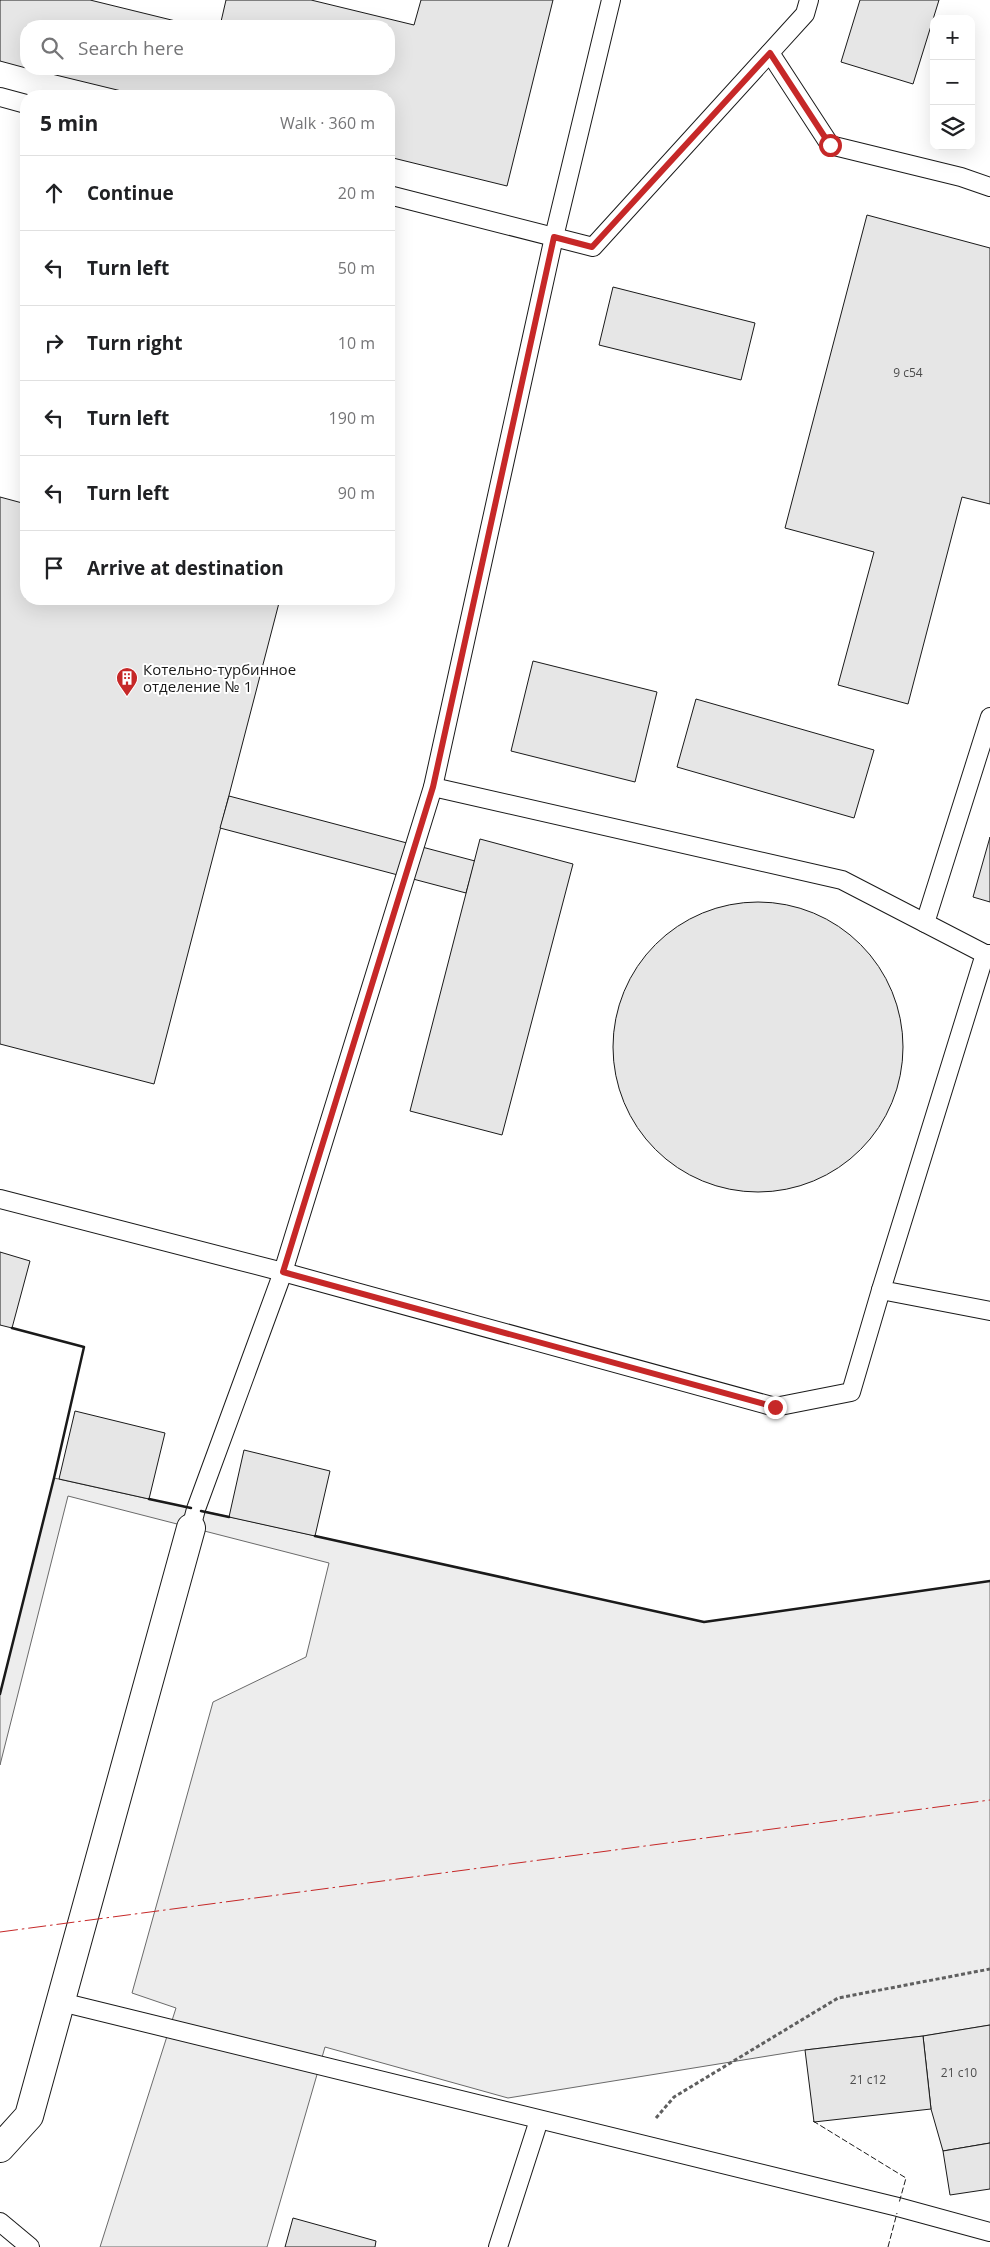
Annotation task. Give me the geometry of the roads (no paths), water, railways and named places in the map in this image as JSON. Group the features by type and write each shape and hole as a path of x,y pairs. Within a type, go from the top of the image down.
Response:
{"street":[{"path":"0,2148 29,2116 191,1528"}],"lane":[{"path":"191,1528 283,1272 433,787 554,237 611,0"},
{"path":"395,197 592,247 805,14 809,0"},
{"path":"770,53 830,145 961,177 990,187"},
{"path":"0,97 20,102"},
{"path":"925,922 990,717"},
{"path":"0,1199 283,1272 775,1407 851,1392 988,954 842,880 433,787"},
{"path":"882,1290 990,1311"},
{"path":"61,2002 889,2205 990,2232"},
{"path":"498,2247 540,2120"},
{"path":"0,2222 30,2247"}],"place":[{"name":"Котельно-турбинное отделение № 1","path":"127,697"}]}
